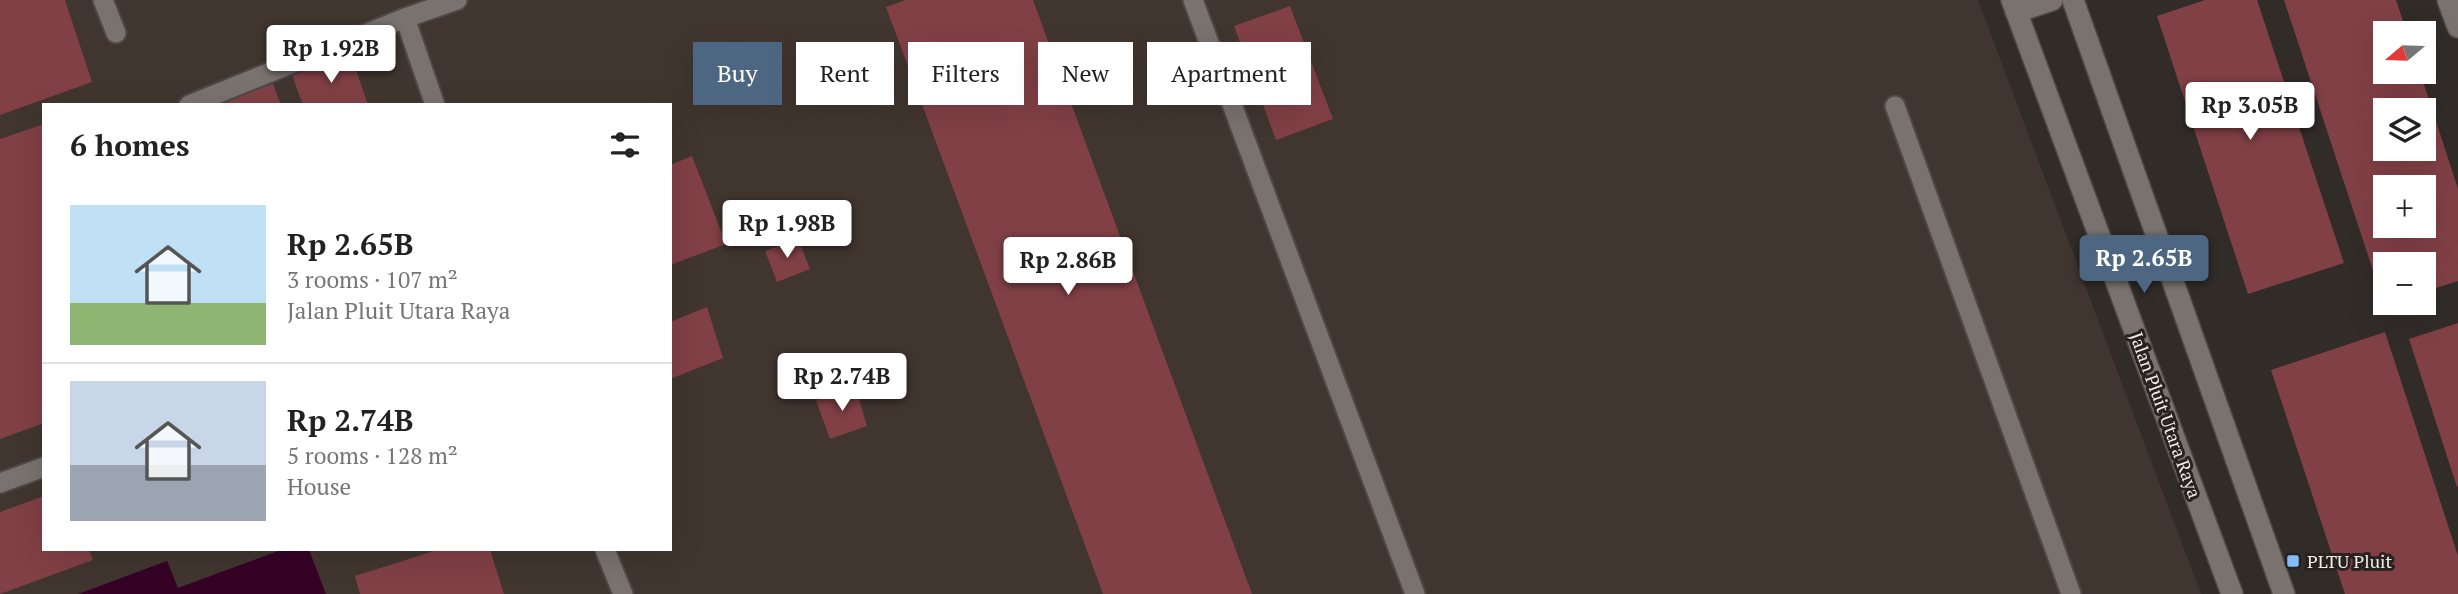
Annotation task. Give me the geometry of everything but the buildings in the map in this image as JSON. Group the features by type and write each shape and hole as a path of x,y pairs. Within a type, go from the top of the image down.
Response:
{"street":[{"path":"2014,6 2052,0"},
{"path":"2073,0 2284,594"},
{"path":"2448,0 2458,27"},
{"name":"Jalan Pluit Utara Raya","path":"2014,6 2232,594"}],"lane":[{"path":"103,0 116,33"},
{"path":"194,103 405,18 457,0"},
{"path":"1193,0 1415,594"},
{"path":"405,18 434,103"},
{"path":"1895,106 2071,594"},
{"path":"0,483 42,468"},
{"path":"605,551 623,594"}],"shaded area":[{"path":"0,0 1978,0 2201,594 0,594"},
{"path":"278,551 309,551 326,594 78,594 167,561 178,588"}],"place":[{"name":"PLTU Pluit","path":"2293,561"}]}
